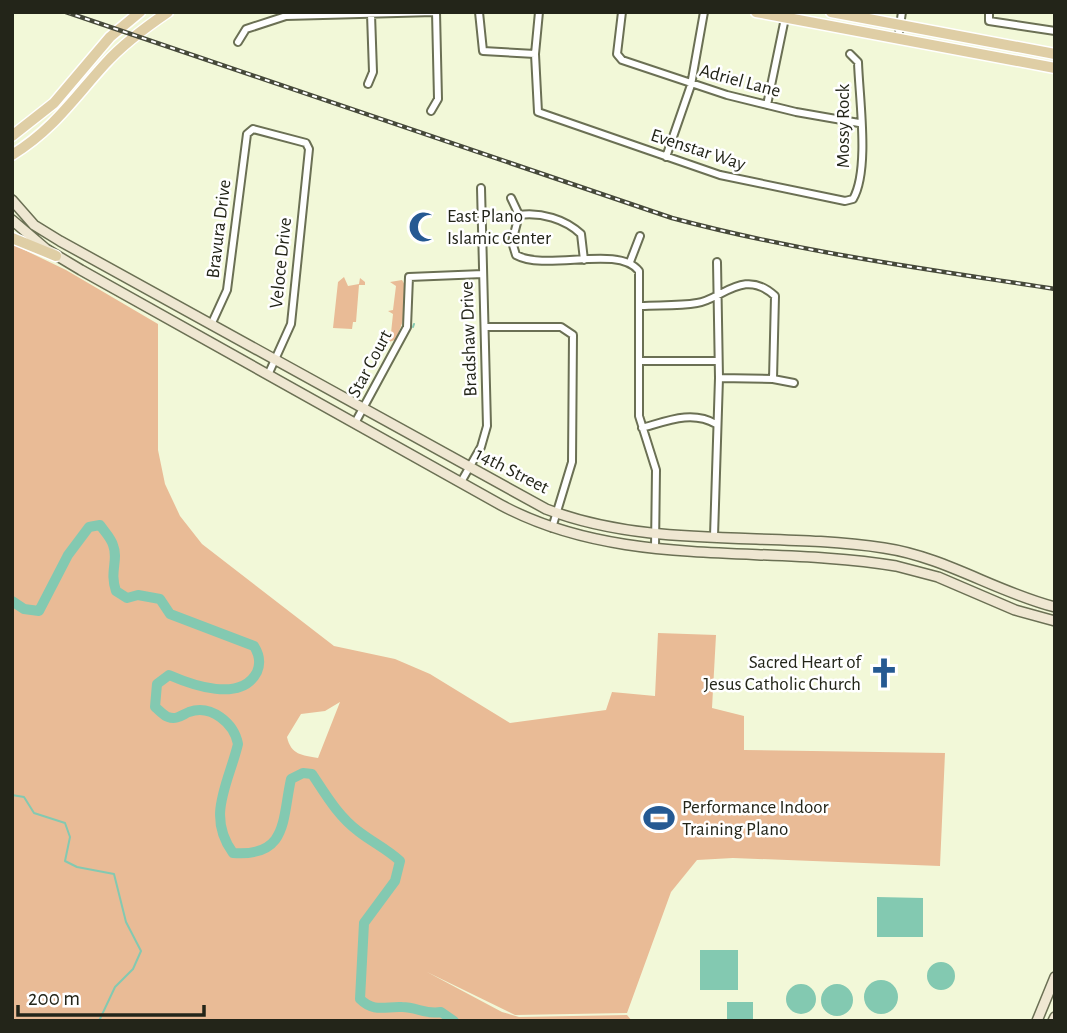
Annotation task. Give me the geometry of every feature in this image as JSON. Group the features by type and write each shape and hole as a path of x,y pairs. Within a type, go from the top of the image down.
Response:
{"main road":[{"path":"12,136 54,103 110,37 140,12"},
{"path":"14,155 67,111 106,63 142,30 168,12"},
{"path":"756,12 1055,68"},
{"path":"831,12 1055,54"},
{"path":"998,58 1001,44"},
{"path":"54,103 67,111"},
{"name":"14th Street","path":"12,200 44,232 468,469 556,513 607,526 656,532 862,545 915,555 970,574 1018,596 1055,607"},
{"name":"14th Street","path":"12,220 56,256 511,510 552,528 605,542 655,548 860,561 912,569 1023,612 1055,621"},
{"path":"12,238 56,256"},
{"path":"142,304 149,291"},
{"path":"784,556 786,540"},
{"path":"860,561 862,545"},
{"path":"964,587 970,574"},
{"path":"1037,1021 1055,977"}],"street":[{"path":"238,42 246,29 286,14 435,12 438,99 431,111"},
{"path":"479,12 483,51 535,54 539,12"},
{"name":"Adriel Lane","path":"622,12 617,54 622,60 691,85 767,105 859,123"},
{"path":"666,157 691,85 704,12"},
{"path":"898,39 902,12"},
{"path":"989,12 989,21 1055,31"},
{"path":"368,84 373,72 371,14"},
{"path":"767,105 785,18"},
{"name":"Evenstar Way","path":"535,54 538,112 666,157 755,184 821,198 853,199"},
{"name":"Mossy Rock","path":"850,54 858,62 860,168 853,199"},
{"name":"Veloce Drive","path":"247,134 253,129 261,129 306,143 309,149 291,324 268,374"},
{"name":"Bravura Drive","path":"211,325 227,290 247,134"},
{"name":"Bradshaw Drive","path":"461,482 481,447 487,426 481,188"},
{"path":"511,198 519,215 512,242 516,255 530,260 630,262 639,271 639,416 656,470 655,548"},
{"path":"519,215 546,216 574,227 581,234 584,260"},
{"path":"630,262 640,236"},
{"path":"714,536 719,378 716,361 717,262"},
{"name":"Star Court","path":"355,423 407,327 409,277 483,274"},
{"path":"641,306 701,303 741,286 763,288 775,296 773,379"},
{"path":"485,327 561,327 569,329 573,335 572,462 552,528"},
{"path":"640,361 716,361"},
{"path":"719,378 773,379 794,383"},
{"path":"642,428 678,417 704,417 716,424"},
{"path":"1041,1010 1054,1018"}],"shaded area":[{"path":"12,244 66,270 158,324 158,450 165,484 180,516 202,544 334,646 395,659 430,674 510,723 606,710 612,692 655,696 658,633 716,635 712,708 744,716 744,750 945,753 940,866 733,858 697,860 671,892 627,1013 515,1015 427,972 502,1012 519,1017 627,1015 632,1021 12,1021","holes":["340,702 318,758 294,751 287,737 301,714 325,711"]},
{"path":"344,277 348,286 359,284 360,278 365,282 365,285 359,285 356,322 353,322 352,329 333,328 338,282"},
{"path":"402,280 407,294 406,310 395,340 389,342 383,337 385,333 391,333 393,314 388,311 393,310 396,286 390,282"},
{"path":"877,897 923,898 923,937 877,937"},
{"path":"700,950 738,950 738,990 700,990"},
{"path":"941,962 951,966 955,976 951,986 941,990 931,986 927,976 931,966"},
{"path":"881,980 893,985 898,997 893,1009 881,1014 869,1009 864,997 869,985"},
{"path":"801,984 812,988 816,999 812,1010 801,1014 790,1010 786,999 790,988"},
{"path":"837,984 848,989 853,1000 848,1011 837,1016 826,1011 821,1000 826,989"},
{"path":"727,1002 753,1002 753,1021 727,1021"}],"waterway":[{"path":"12,601 24,609 39,611 68,555 89,527 100,525 115,550 113,577 116,591 127,598 138,595 160,599 170,614 254,646 259,659 257,672 250,681 240,687 203,687 169,675 157,684 155,707 168,717 179,717 197,710 213,713 227,723 236,736 238,744 220,813 225,839 233,853 251,853 264,849 279,833 291,779 303,773 312,774 344,819 400,861 395,881 364,923 360,999 375,1007 407,1007 441,1012 454,1021"},
{"path":"12,795 24,797 34,813 65,823 70,837 65,861 77,867 114,874 126,922 141,951 133,969 115,987 99,1021"}],"railway":[{"path":"66,12 672,218 815,250 1055,289"}],"place":[{"name":"East Plano Islamic Center","path":"424,227"},
{"name":"Sacred Heart of Jesus Catholic Church","path":"884,673"},
{"name":"Performance Indoor Training Plano","path":"659,818"}]}
